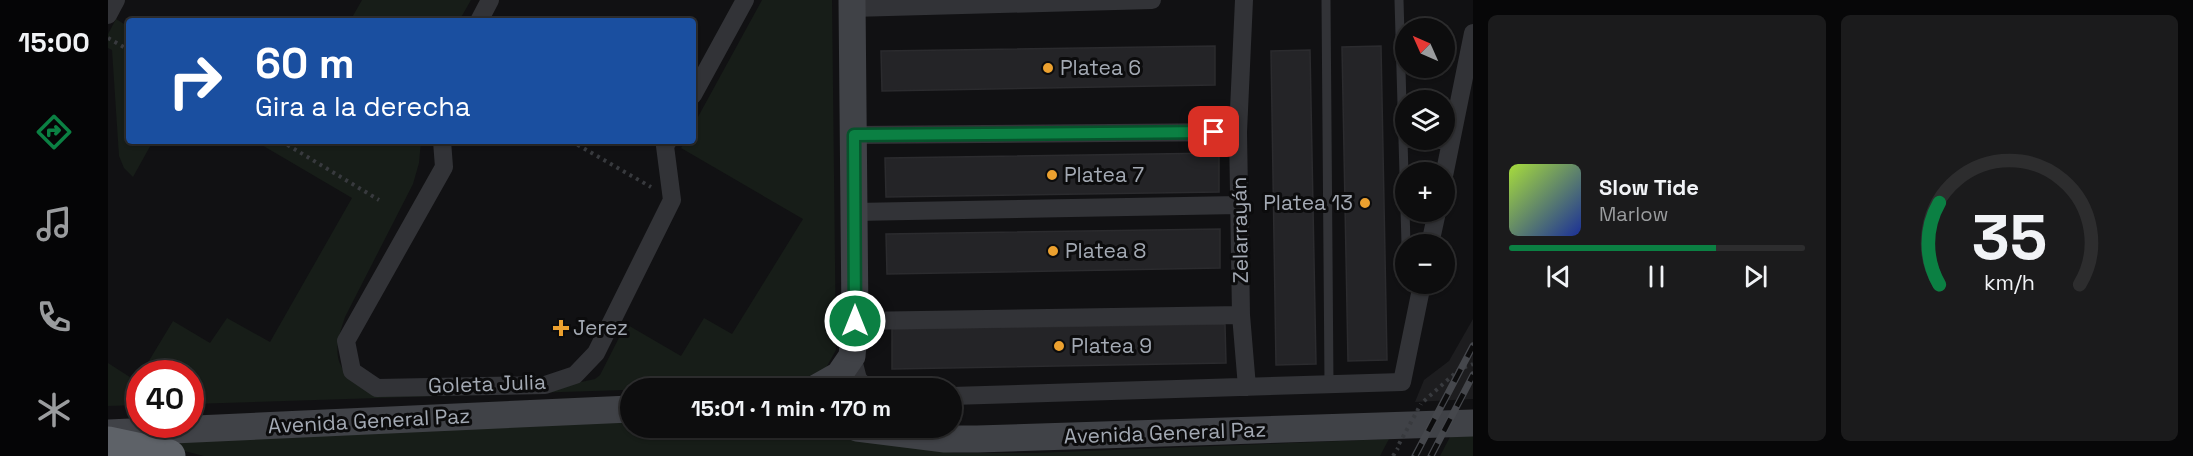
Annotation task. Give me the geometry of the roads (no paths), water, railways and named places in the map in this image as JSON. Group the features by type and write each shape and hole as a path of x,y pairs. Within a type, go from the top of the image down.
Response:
{"highway":[{"path":"108,443 169,456"}],"street":[{"path":"108,15 116,0"},
{"path":"481,18 490,0"},
{"path":"696,90 745,0"},
{"path":"858,378 852,356 855,321 852,4 1152,0"},
{"name":"Zelarrayán","path":"1244,0 1238,132 1241,315 1247,387"},
{"path":"1455,136 1466,110 1473,33"},
{"path":"854,135 1238,132"},
{"name":"Goleta Julia","path":"442,144 444,167 345,341 352,371 377,388 545,385 575,375 596,353 672,200 666,144"},
{"path":"854,212 1239,205"},
{"name":"Avenida General Paz","path":"962,396 1402,382 1420,294"},
{"path":"855,321 1241,315"},
{"path":"834,378 839,375 852,356"},
{"name":"Avenida General Paz","path":"108,433 620,409"},
{"name":"Avenida General Paz","path":"934,438 976,439 1473,423"}],"lane":[{"path":"1326,0 1329,384"},
{"path":"1399,0 1402,90"},
{"path":"1403,150 1406,234"}],"railway":[{"path":"1415,456 1473,346"},
{"path":"1431,456 1473,375"}],"place":[{"name":"Platea 6","path":"1048,68"},
{"name":"Platea 7","path":"1052,175"},
{"name":"Platea 13","path":"1365,203"},
{"name":"Platea 8","path":"1053,251"},
{"name":"Jerez","path":"561,328"},
{"name":"Platea 9","path":"1059,346"}]}
